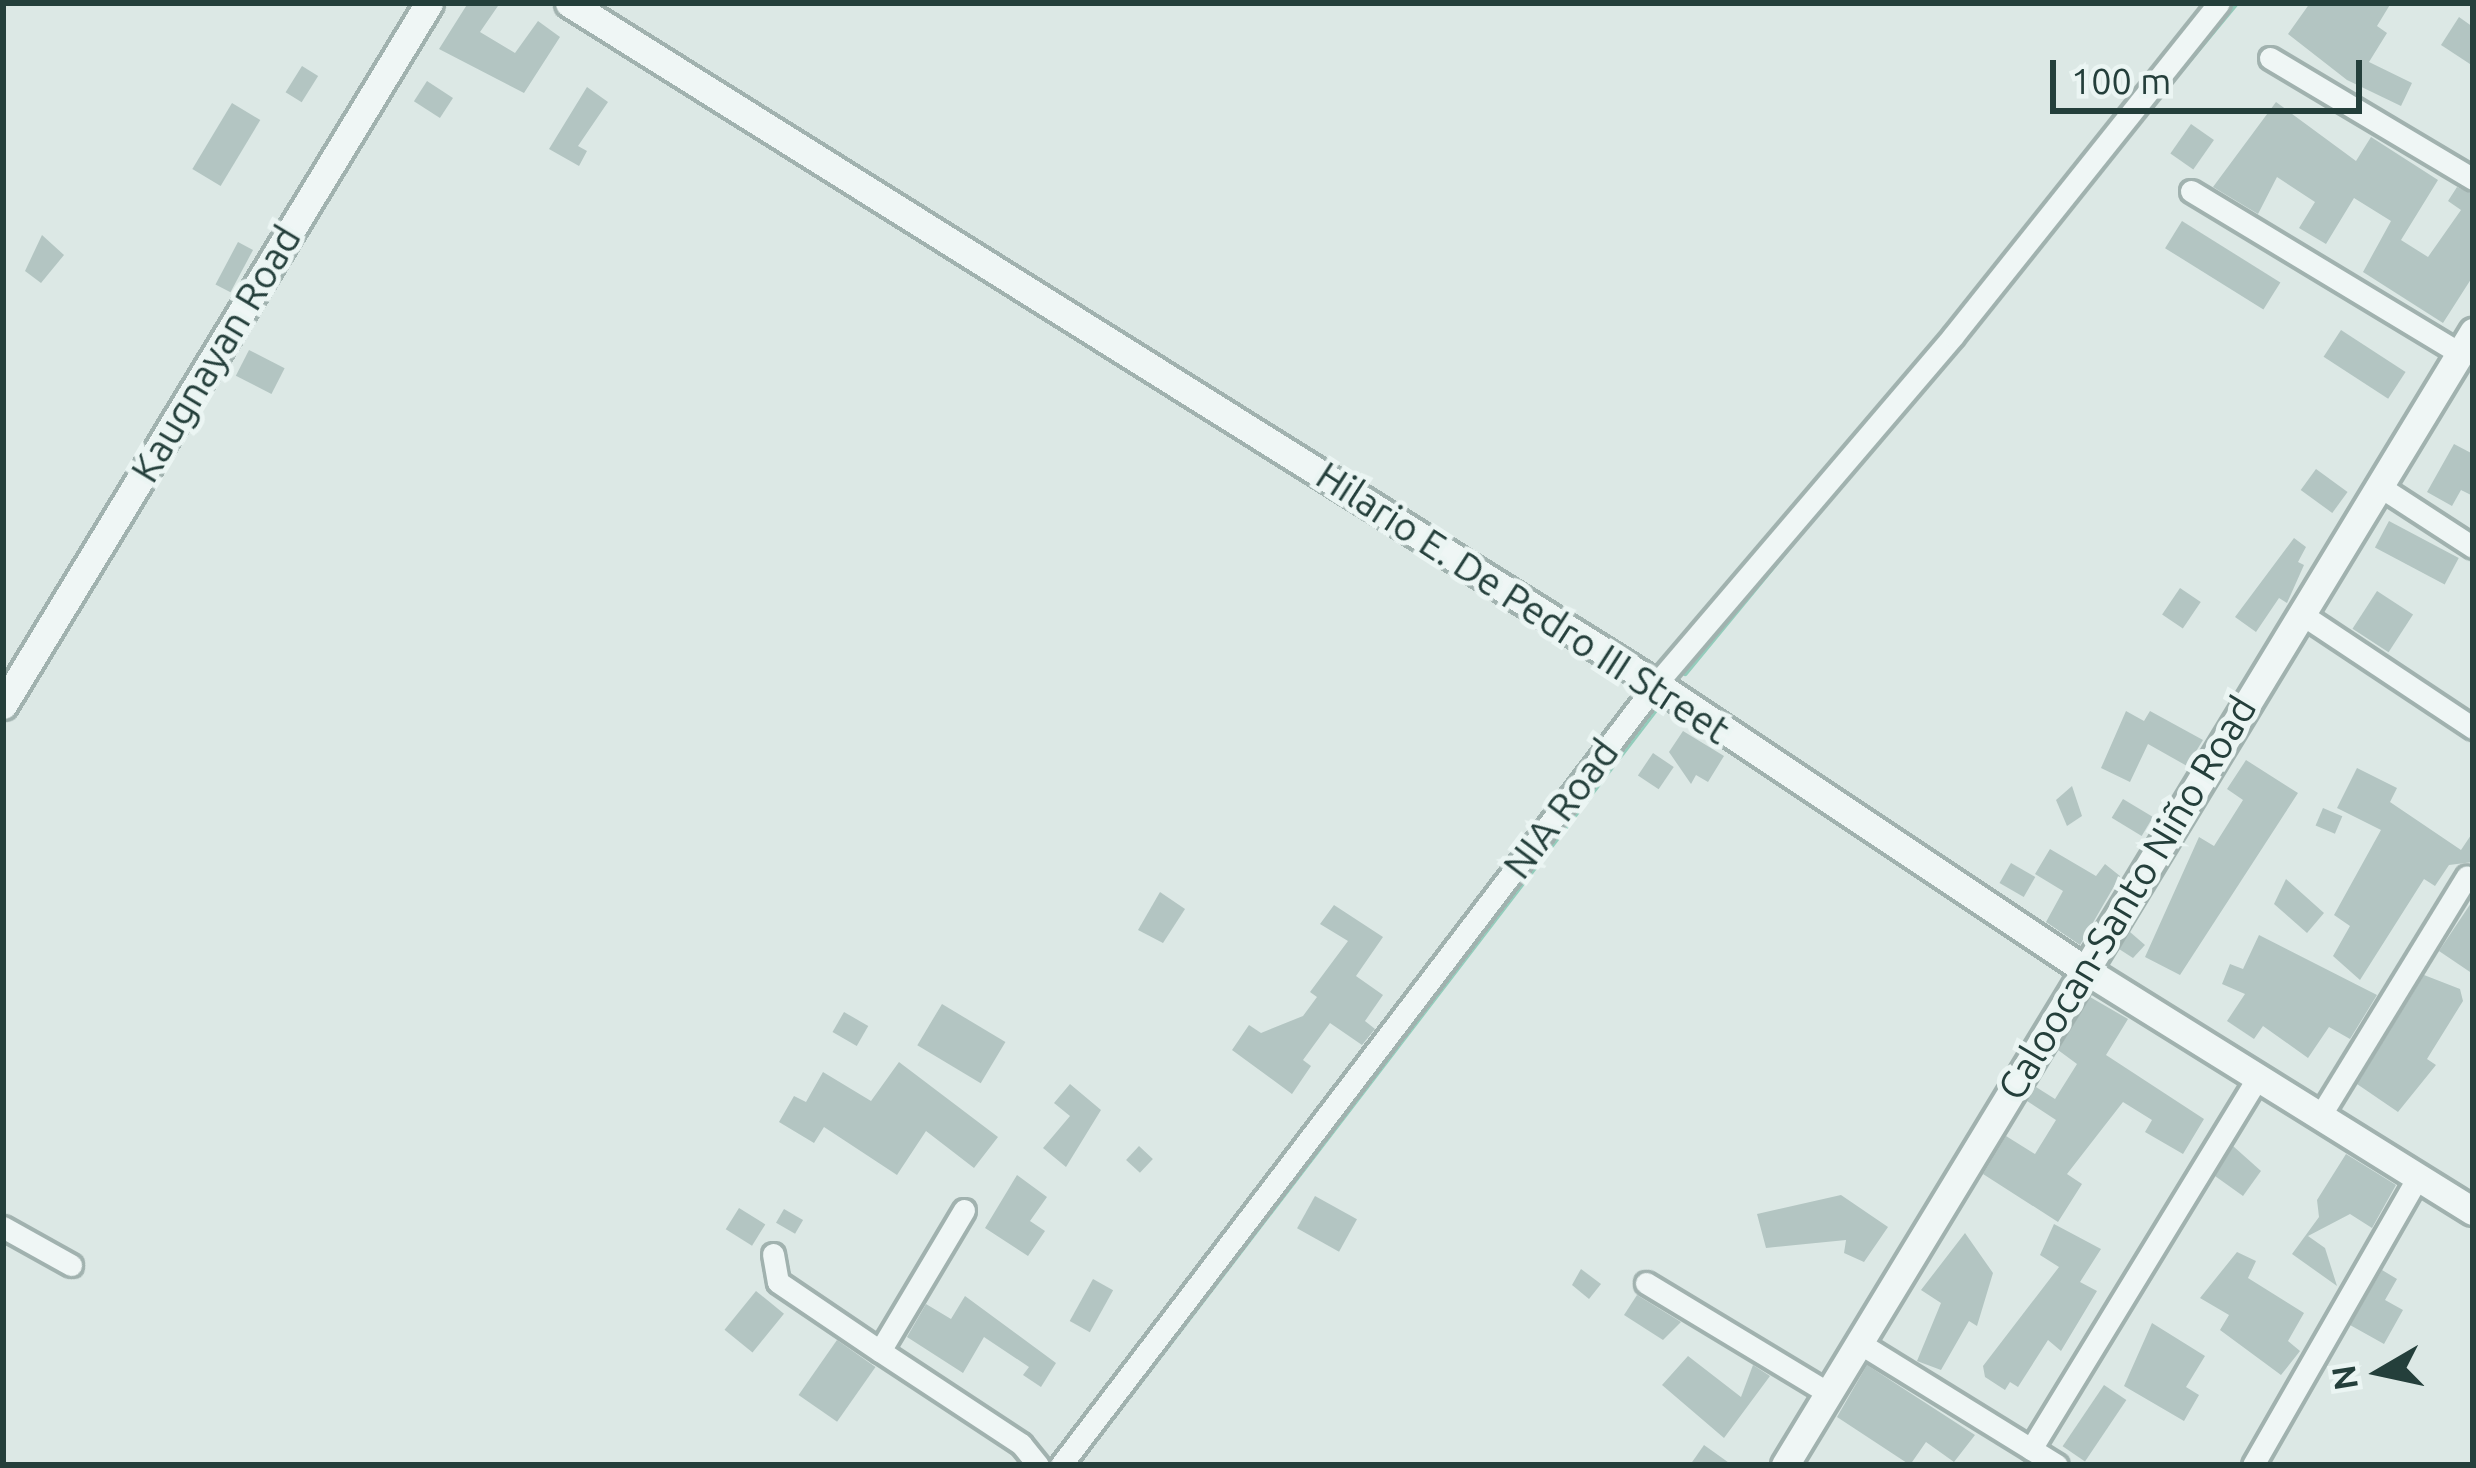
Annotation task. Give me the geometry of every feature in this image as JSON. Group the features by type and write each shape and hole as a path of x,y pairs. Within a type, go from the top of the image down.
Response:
{"street":[{"name":"Kaugnayan Road","path":"3,705 429,3"},
{"name":"Hilario E. De Pedro III Street","path":"568,3 1655,684 2082,968 2473,1210"},
{"name":"NIA Road","path":"1061,1465 1655,684 1953,336 2219,3"},
{"path":"2270,58 2473,179"},
{"path":"2192,190 2466,343"},
{"name":"Caloocan-Santo Niño Road","path":"1785,1465 2082,968 2466,343"},
{"path":"2379,486 2473,548"},
{"path":"2300,614 2473,728"},
{"path":"2320,1116 2467,876"},
{"path":"2032,1449 2258,1077"},
{"path":"2253,1465 2418,1177"},
{"path":"880,1351 964,1210"},
{"path":"3,1227 71,1265"},
{"path":"773,1254 778,1282 1022,1444 1038,1465"},
{"path":"1646,1283 1830,1394"},
{"path":"1861,1344 2057,1465"}],"building":[{"path":"468,3 500,3 480,32 515,53 538,21 560,37 524,93 439,49"},
{"path":"2310,3 2391,3 2377,26 2387,33 2369,62 2412,83 2401,106 2347,80 2288,34"},
{"path":"2459,17 2473,27 2473,66 2441,45"},
{"path":"302,66 318,76 302,102 286,92"},
{"path":"427,81 453,98 440,118 414,101"},
{"path":"587,87 608,102 578,146 587,151 579,166 549,149"},
{"path":"2276,102 2356,161 2371,137 2438,180 2401,240 2428,257 2461,210 2448,201 2457,187 2473,194 2473,276 2443,323 2363,272 2391,221 2354,198 2326,244 2299,228 2315,202 2277,177 2258,214 2213,187"},
{"path":"232,103 260,120 221,186 192,169"},
{"path":"2191,124 2214,140 2193,170 2170,153"},
{"path":"2182,221 2280,282 2263,310 2165,248"},
{"path":"42,235 64,255 41,283 25,271"},
{"path":"238,242 253,250 230,292 215,284"},
{"path":"2341,330 2406,372 2388,399 2324,357"},
{"path":"249,350 285,368 271,394 236,376"},
{"path":"2454,444 2473,454 2473,496 2461,490 2452,506 2427,492"},
{"path":"2316,469 2348,492 2332,513 2301,490"},
{"path":"2389,521 2459,558 2445,585 2375,547"},
{"path":"2294,538 2306,547 2298,562 2304,565 2287,603 2279,598 2256,632 2235,617"},
{"path":"2180,588 2201,602 2183,629 2162,615"},
{"path":"2377,591 2413,614 2389,652 2352,629"},
{"path":"2126,711 2144,721 2150,711 2203,740 2187,766 2148,744 2130,782 2101,768"},
{"path":"1683,731 1724,756 1708,782 1696,775 1691,784 1669,752"},
{"path":"1653,753 1674,767 1659,789 1638,775"},
{"path":"2246,760 2298,793 2180,975 2145,957 2199,837 2214,846 2243,800 2227,789"},
{"path":"2357,768 2397,788 2390,802 2461,850 2473,832 2473,862 2449,865 2435,886 2424,879 2360,980 2333,956 2350,926 2334,915 2381,830 2337,808"},
{"path":"2072,786 2082,816 2067,826 2056,800"},
{"path":"2123,799 2153,817 2142,836 2112,818"},
{"path":"2323,808 2342,816 2335,834 2316,825"},
{"path":"2050,849 2096,876 2105,864 2120,876 2080,945 2046,922 2063,891 2035,874"},
{"path":"2011,863 2035,877 2024,897 2000,883"},
{"path":"2286,879 2324,913 2307,933 2274,904"},
{"path":"1160,892 1185,909 1163,943 1138,930"},
{"path":"2473,900 2473,974 2439,951"},
{"path":"1334,905 1383,937 1356,976 1383,995 1365,1021 1375,1029 1362,1045 1330,1023 1303,1060 1311,1066 1292,1094 1232,1050 1249,1025 1261,1033 1303,1016 1317,997 1310,992 1348,941 1320,924"},
{"path":"2130,932 2145,945 2133,958 2119,949"},
{"path":"2259,935 2377,995 2350,1039 2329,1027 2308,1058 2263,1026 2254,1039 2227,1021 2245,994 2222,984 2230,964 2243,969"},
{"path":"2424,975 2460,989 2463,1001 2427,1059 2436,1065 2398,1112 2357,1084"},
{"path":"2090,997 2128,1019 2106,1055 2204,1119 2183,1154 2145,1132 2152,1120 2123,1102 2067,1174 2082,1184 2058,1222 1983,1174 2006,1136 2035,1154 2056,1120 2027,1101 2036,1087 2055,1099 2077,1064 2058,1050"},
{"path":"942,1004 1005,1042 981,1083 917,1045"},
{"path":"844,1012 868,1026 857,1046 832,1032"},
{"path":"899,1062 998,1137 974,1168 926,1131 897,1175 824,1127 814,1143 779,1122 794,1096 806,1102 823,1072 871,1101"},
{"path":"1070,1084 1101,1110 1066,1167 1043,1148 1070,1116 1054,1103"},
{"path":"1139,1146 1153,1159 1140,1173 1126,1160"},
{"path":"2233,1146 2261,1171 2243,1196 2215,1176"},
{"path":"2346,1154 2396,1185 2372,1228 2350,1214 2308,1236 2325,1248 2337,1286 2292,1254 2319,1217 2317,1200"},
{"path":"1017,1175 1047,1197 1030,1221 1045,1231 1028,1256 985,1228"},
{"path":"1841,1195 1888,1227 1864,1262 1844,1253 1846,1240 1766,1248 1757,1214"},
{"path":"1315,1196 1357,1219 1339,1252 1297,1228"},
{"path":"739,1208 765,1224 752,1246 726,1229"},
{"path":"784,1209 803,1220 795,1234 776,1223"},
{"path":"2054,1224 2101,1249 2080,1282 2097,1291 2061,1351 2048,1340 2018,1387 2010,1382 2005,1390 1985,1377 1983,1366 2059,1267 2040,1255"},
{"path":"1965,1233 1993,1273 1977,1326 1969,1321 1941,1370 1917,1361 1941,1303 1921,1290"},
{"path":"2237,1252 2256,1261 2248,1278 2304,1313 2288,1341 2300,1351 2281,1375 2220,1330 2229,1315 2200,1298"},
{"path":"1581,1269 1601,1284 1589,1299 1572,1285"},
{"path":"2382,1270 2397,1279 2385,1300 2403,1310 2384,1344 2350,1325"},
{"path":"1093,1279 1113,1290 1090,1332 1070,1321"},
{"path":"756,1291 784,1314 753,1353 725,1330"},
{"path":"1637,1295 1681,1322 1663,1340 1624,1315"},
{"path":"965,1296 1056,1363 1041,1387 1023,1375 1029,1367 984,1337 963,1373 907,1337 926,1304 951,1319"},
{"path":"2152,1323 2205,1356 2186,1387 2199,1395 2184,1421 2124,1386"},
{"path":"837,1340 876,1367 837,1422 799,1395"},
{"path":"1688,1356 1741,1397 1753,1365 1770,1376 1724,1438 1662,1385"},
{"path":"1867,1365 1975,1435 1954,1462 1926,1442 1910,1465 1837,1417"},
{"path":"2104,1385 2126,1400 2085,1461 2063,1446"},
{"path":"1704,1445 1732,1465 1690,1465"}],"waterway":[{"path":"2112,153 2236,3"},
{"path":"1685,673 1845,479"},
{"path":"1076,1465 1658,706"}]}
